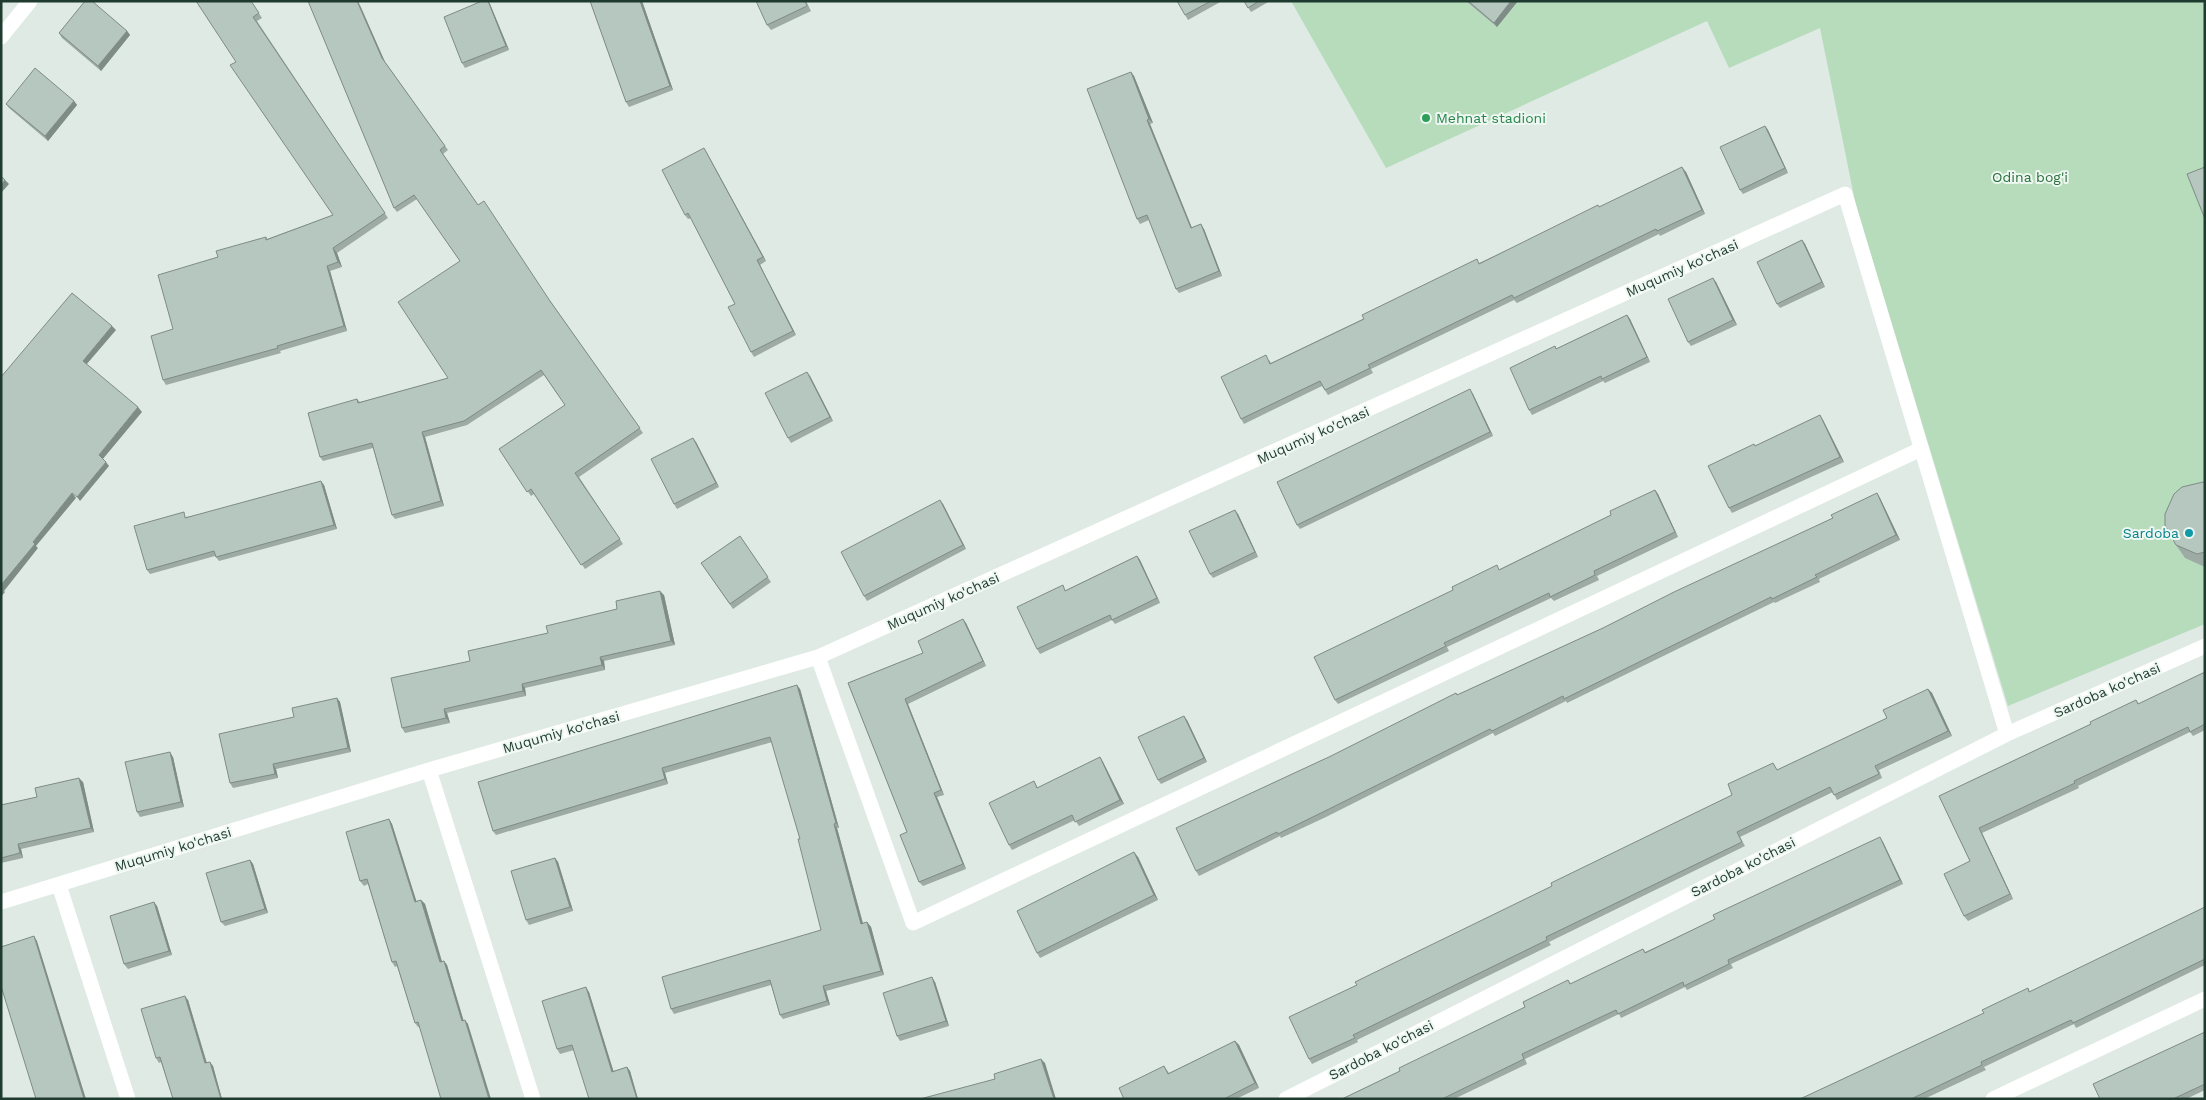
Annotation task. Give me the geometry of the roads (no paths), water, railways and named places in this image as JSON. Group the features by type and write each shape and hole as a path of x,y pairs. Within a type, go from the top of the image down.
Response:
{"street":[{"path":"1,37 30,1"},
{"name":"Muqumiy ko'chasi","path":"1,902 428,770 818,657 1845,194 1921,449"},
{"path":"818,657 913,923 1921,449 2007,734"},
{"name":"Sardoba ko'chasi","path":"1286,1099 2007,734 2205,646"},
{"path":"428,770 533,1099"},
{"path":"59,885 128,1099"},
{"path":"1994,1099 2205,999"}],"place":[{"name":"Mehnat stadioni","path":"1426,118"},
{"name":"Sardoba","path":"2189,533"}],"park label":[{"name":"Odina bog'i","path":"2030,177"}]}
